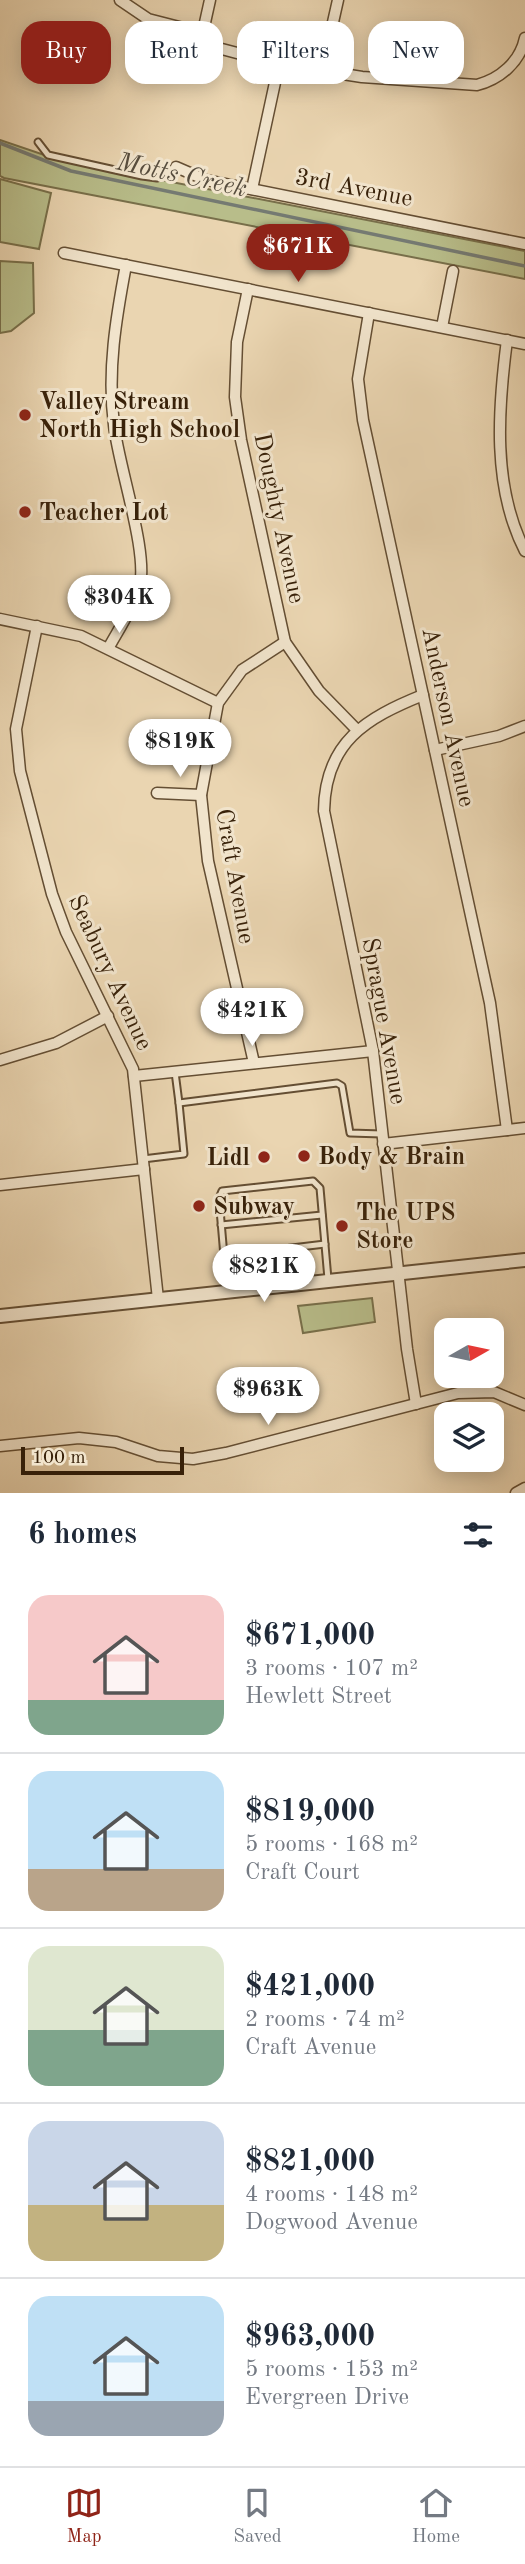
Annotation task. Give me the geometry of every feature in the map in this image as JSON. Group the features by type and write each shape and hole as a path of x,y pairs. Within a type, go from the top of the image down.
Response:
{"street":[{"path":"120,0 154,21"},
{"path":"205,21 210,0"},
{"path":"333,21 338,0"},
{"path":"354,75 459,86 495,78 510,66 525,38"},
{"path":"252,189 275,84"},
{"name":"3rd Avenue","path":"176,167 206,180 525,244"},
{"path":"64,253 525,344"},
{"path":"109,647 139,589 141,576 120,467 111,399 114,330 126,265"},
{"path":"442,327 453,271"},
{"name":"Doughty Avenue","path":"248,289 237,342 235,397 241,440 285,642 319,691 356,730"},
{"name":"Anderson Avenue","path":"369,313 360,358 359,397 490,1003 507,1130"},
{"path":"506,340 499,420 503,470 511,514 525,551"},
{"path":"0,619 82,636 218,703"},
{"name":"Seabury Avenue","path":"37,626 16,729 20,771 52,894 66,932 108,1016 134,1076 158,1299"},
{"name":"Craft Avenue","path":"254,1063 208,861 201,795 218,703 242,670 285,642"},
{"name":"Sprague Avenue","path":"416,1404 373,1051 324,811 324,796 333,766 356,730 380,713 423,695"},
{"path":"435,750 499,736 525,726"},
{"path":"157,793 201,795"},
{"path":"0,1060 56,1043 108,1016"},
{"path":"134,1076 373,1051"},
{"path":"383,1139 525,1128"},
{"path":"0,1185 144,1164"},
{"path":"0,1316 525,1260"},
{"path":"0,1446 79,1438 116,1442 158,1456 193,1459 472,1391 494,1392 525,1405"},
{"path":"516,1493 525,1488"}],"lane":[{"path":"38,142 48,155 142,176 157,178 176,167"},
{"path":"144,1164 184,1154 175,1072"},
{"path":"179,1103 337,1083 342,1086 350,1133 383,1139"},
{"path":"227,1291 219,1198 222,1191 313,1181 320,1188 328,1280"},
{"path":"221,1225 322,1215"},
{"path":"224,1256 325,1244"}],"green space":[{"path":"0,140 59,160 525,251 525,279 4,178 0,176"},
{"path":"0,179 51,193 39,249 0,242"},
{"path":"0,261 33,263 34,313 11,331 0,333"},
{"path":"372,1298 375,1322 303,1333 298,1306"}],"waterway":[{"name":"Motts Creek","path":"0,143 71,171 525,266"}],"place":[{"name":"Valley Stream North High School","path":"25,415"},
{"name":"Teacher Lot","path":"25,512"},
{"name":"Body & Brain","path":"304,1156"},
{"name":"Lidl","path":"264,1157"},
{"name":"Subway","path":"199,1206"},
{"name":"The UPS Store","path":"342,1226"}]}
